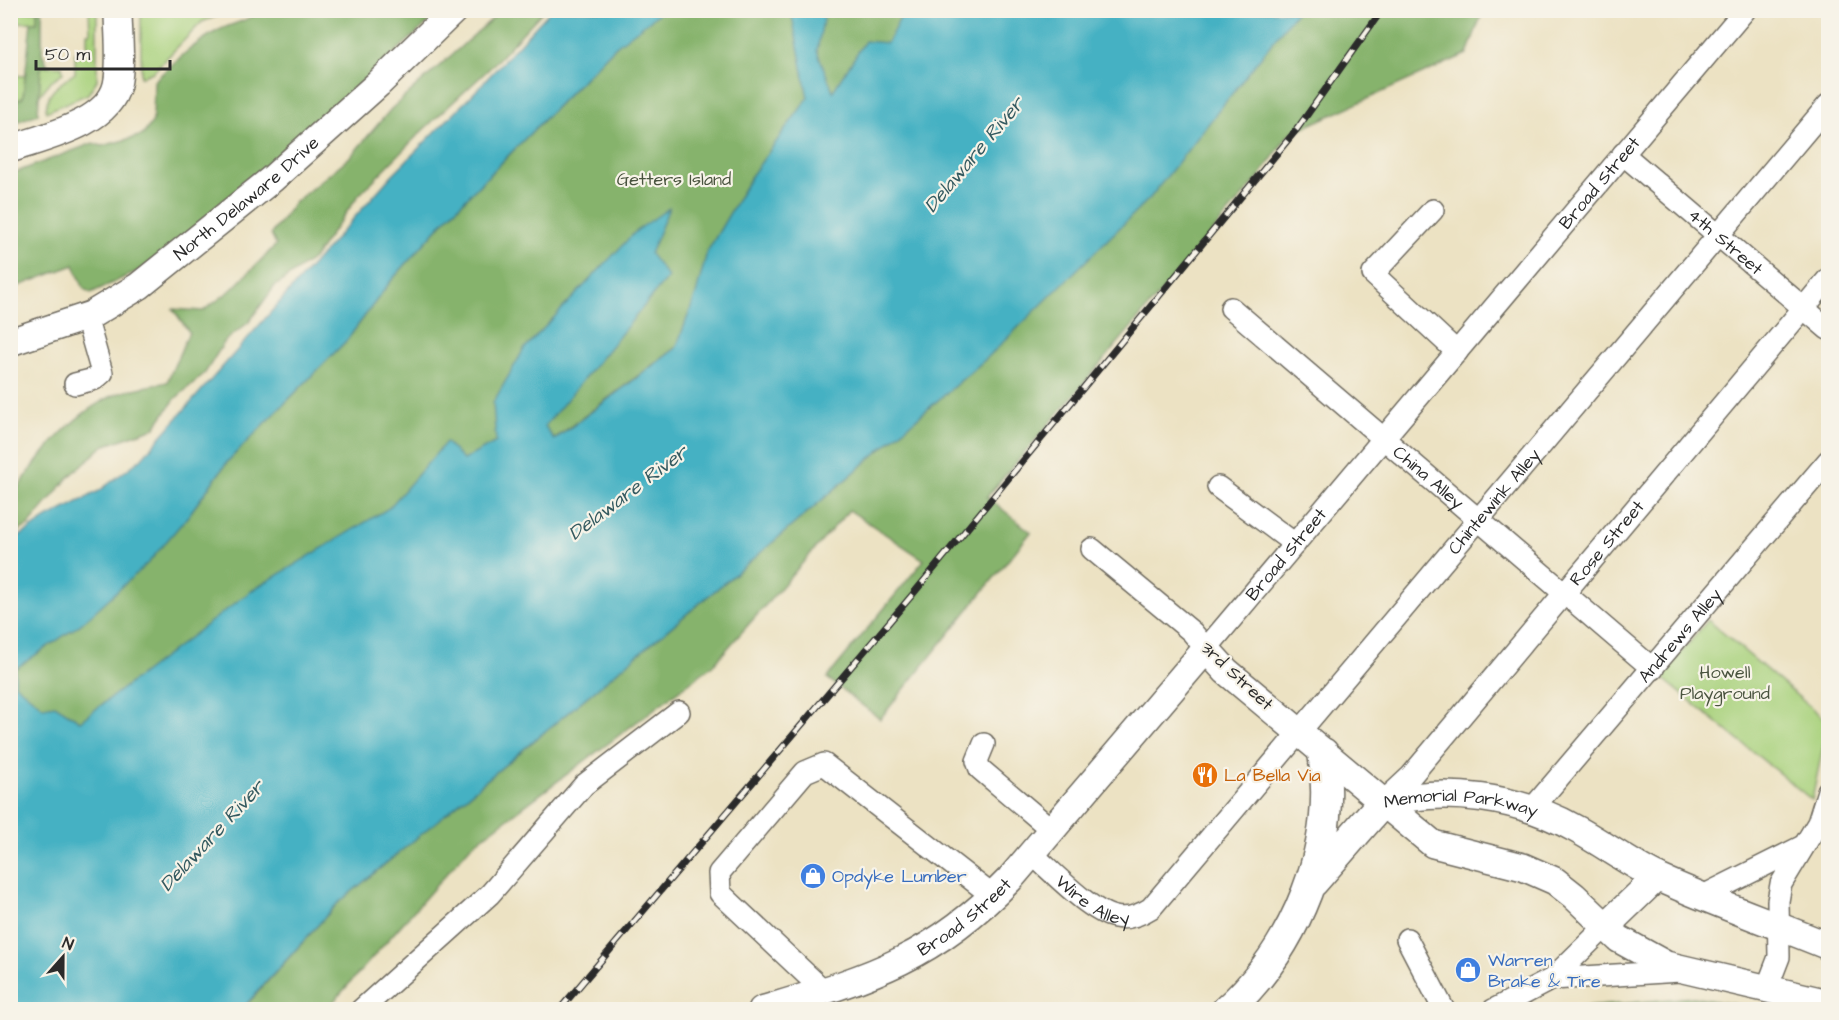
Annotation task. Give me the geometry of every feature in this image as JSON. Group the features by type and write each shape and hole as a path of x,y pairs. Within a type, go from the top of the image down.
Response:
{"highway":[{"path":"1227,1010 1251,985 1280,945 1307,890 1324,818 1327,793 1323,753"},
{"path":"1307,890 1382,803"}],"main road":[{"path":"10,149 92,118 112,97 118,82 118,10"},
{"name":"North Delaware Drive","path":"10,342 86,317 108,307 139,286 272,179 378,84 454,10"},
{"name":"3rd Street","path":"1206,649 1226,671 1382,803"},
{"name":"Broad Street","path":"762,1010 884,971 914,956 959,926 994,897 1206,649"},
{"name":"Memorial Parkway","path":"1382,803 1406,797 1447,796 1490,799 1532,809 1578,830 1657,877 1828,946"},
{"name":"Memorial Parkway","path":"1382,803 1433,844 1523,867 1555,881 1574,896 1605,927 1633,949 1685,971 1828,1003"},
{"path":"1605,927 1657,877"}],"street":[{"name":"Broad Street","path":"1206,649 1745,10"},
{"name":"Chintewink Alley","path":"1159,897 1479,522 1828,105"},
{"name":"4th Street","path":"1623,154 1828,329"},
{"path":"1433,210 1373,274 1457,352"},
{"name":"Rose Street","path":"1382,803 1411,776 1828,279"},
{"name":"China Alley","path":"1231,308 1653,669"},
{"path":"75,384 95,379 102,373 86,317"},
{"name":"Andrews Alley","path":"1532,809 1828,461"},
{"path":"1218,487 1295,544"},
{"name":"3rd Street","path":"1092,549 1192,633 1206,649"},
{"path":"361,1010 490,894 584,785 679,712"},
{"path":"984,744 976,761 980,769 1052,830"},
{"path":"824,991 720,893 719,873 805,772 824,764 994,897"},
{"path":"1767,988 1779,957 1778,893 1784,876 1818,823 1828,791"},
{"path":"1703,896 1801,847"},
{"name":"Wire Alley","path":"1032,854 1098,909 1113,917 1141,914 1159,897"},
{"path":"1493,1010 1552,979 1605,927"},
{"path":"1407,939 1444,1010"},
{"path":"1552,979 1685,971"}],"green space":[{"path":"10,11 37,11 37,22 11,23"},
{"path":"37,11 42,11 42,53 48,66 41,67 38,114 11,124 11,102 23,98 31,22 37,22"},
{"path":"89,11 97,11 97,80 88,94 46,112 46,105 51,94 75,73 75,53 82,55 87,49 87,33 90,33"},
{"path":"141,11 230,11 202,22 153,72 141,77"},
{"path":"260,11 441,11 240,192 142,269 91,293 84,289 74,265 11,289 11,174 93,143 102,146 143,135 153,121 154,81 208,36 250,18"},
{"path":"501,11 543,11 490,68 422,131 358,196 313,259 274,287 249,322 225,341 205,373 175,399 154,428 103,446 68,478 28,526 11,535 11,495 12,497 33,467 70,424 100,402 117,394 167,382 189,332 173,309 203,311 231,290 276,245 271,234 294,203 351,156 391,109"},
{"name":"Getters Island","path":"636,11 904,11 832,159 784,266 477,497 89,752 15,684 15,669 81,624 188,516 228,461 347,340 390,282 445,220 616,46"},
{"path":"1296,11 1483,11 1467,54 1289,134 1259,177 987,497 1031,532 880,719 827,678 924,560 849,510 713,665 471,846 327,1009 242,1010 337,904 765,549 987,358"},
{"path":"41,66 62,66 63,73 51,81 39,96"},
{"path":"10,75 25,76 23,98 11,102"},
{"name":"Howell Playground","path":"1708,620 1828,722 1812,800 1661,677"},
{"path":"1693,997 1760,1009 1566,1009"}],"water":[{"name":"Delaware River","path":"551,10 662,11 616,46 445,220 390,282 347,340 228,461 188,516 149,562 81,624 15,669 15,684 43,707 55,705 80,721 251,591 389,508 446,442 463,460 496,442 493,403 524,349 636,231 669,208 650,254 668,277 545,426 554,440 676,348 696,294 707,252 752,175 808,98 791,11 825,11 817,51 833,91 865,41 887,43 904,11 1297,11 1150,198 987,358 765,549 337,904 242,1009 11,1009 11,542 47,518 99,491 141,459 392,175 472,95"}],"railway":[{"path":"559,1010 913,594 1297,129 1382,10"}],"place":[{"name":"La Bella Via","path":"1205,775"},
{"name":"Opdyke Lumber","path":"813,876"},
{"name":"Warren Brake & Tire","path":"1468,970"}]}
